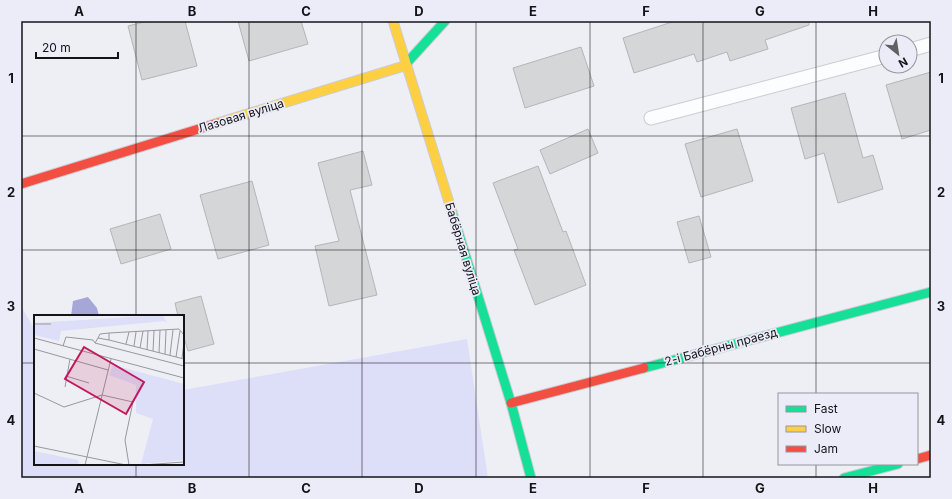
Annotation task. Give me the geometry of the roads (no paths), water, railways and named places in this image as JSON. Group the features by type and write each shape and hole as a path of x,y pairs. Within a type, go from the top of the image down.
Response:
{"street":[{"name":"Бабёрная вуліца","path":"393,21 511,403 531,478"},
{"path":"406,65 445,21"},
{"name":"Лазовая вуліца","path":"21,184 406,65"},
{"name":"2-і Бабёрны праезд","path":"511,403 931,292"},
{"path":"918,459 931,455"},
{"path":"844,478 894,465"}],"lane":[{"path":"918,48 931,44"},
{"path":"651,118 878,58"}],"water":[{"path":"88,297 97,308 99,315 71,315 73,301"}]}
